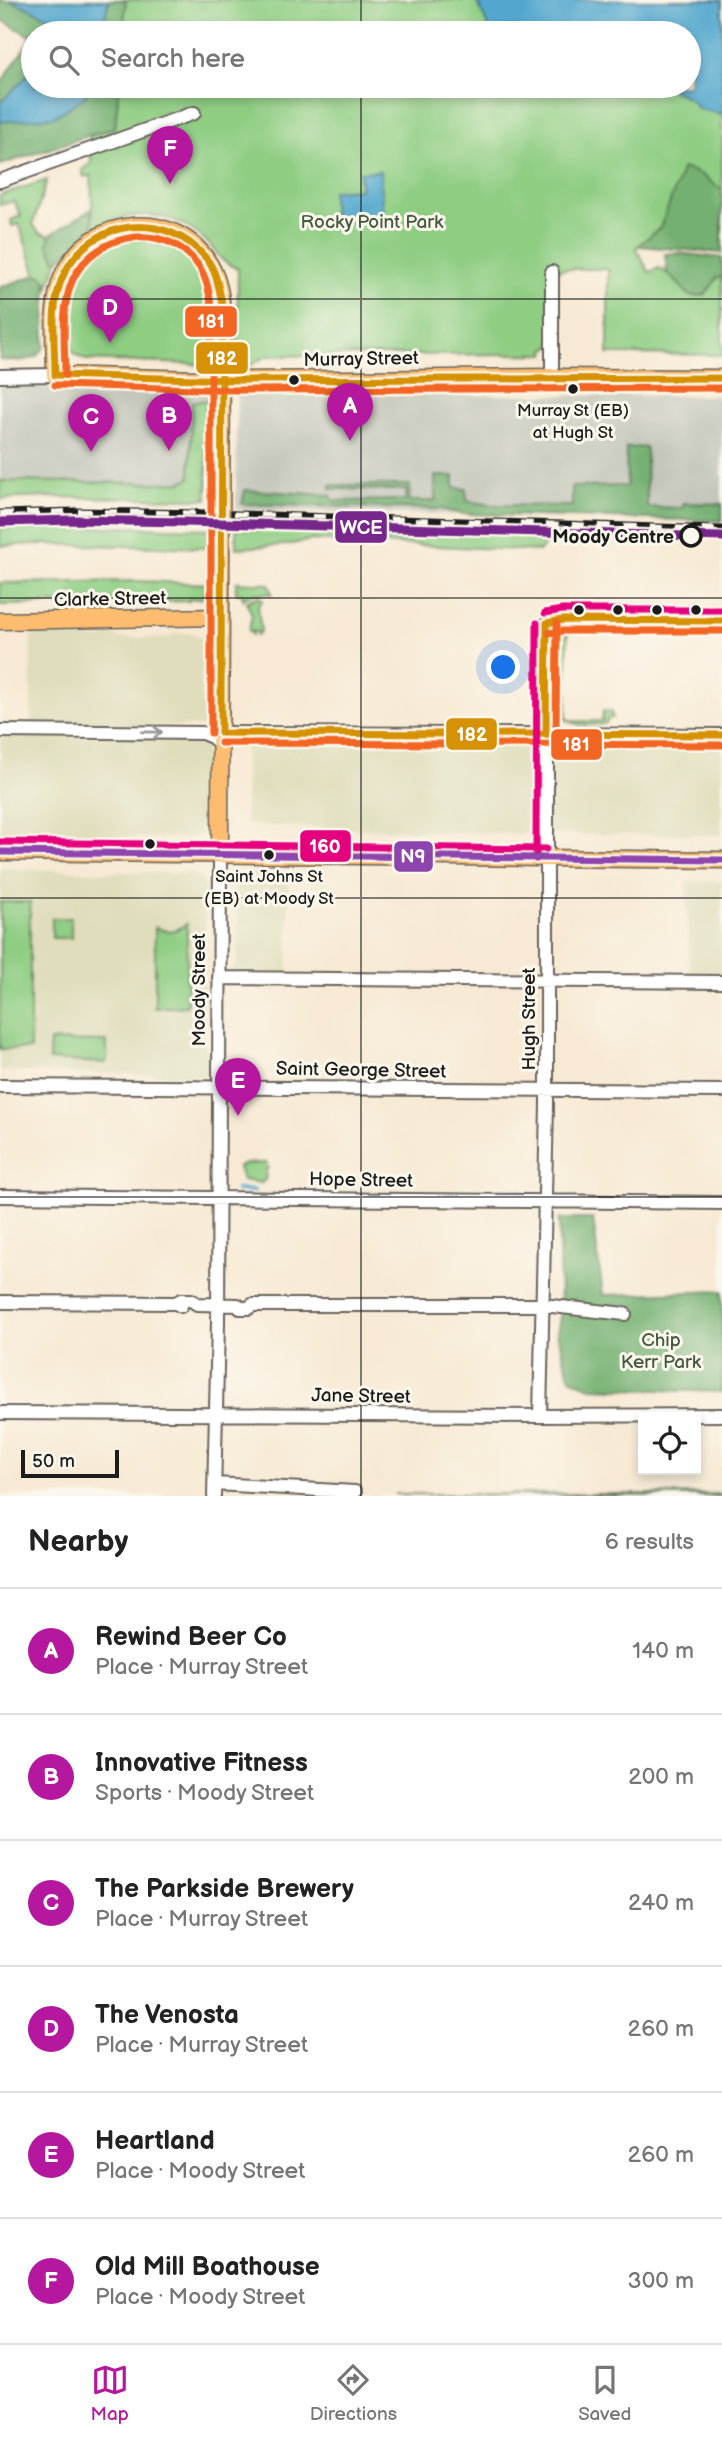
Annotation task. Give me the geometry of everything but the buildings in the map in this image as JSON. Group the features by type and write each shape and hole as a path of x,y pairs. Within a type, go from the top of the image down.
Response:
{"main road":[{"name":"Moody Street","path":"55,375 56,308 64,273 75,255 88,242 116,228 152,226 171,231 186,239 203,254 218,284 222,317 220,854"},
{"name":"Murray Street","path":"55,375 235,380 722,378"},
{"name":"Clarke Street","path":"0,621 221,617"},
{"path":"0,852 722,860"}],"street":[{"path":"0,181 194,113"},
{"path":"552,272 552,377"},
{"name":"Murray Street","path":"0,376 55,375"},
{"name":"Hugh Street","path":"540,1416 547,1089 547,623"},
{"path":"0,731 202,733 221,739 722,735"},
{"name":"Moody Street","path":"214,1490 218,1305 220,854"},
{"path":"219,978 722,982"},
{"name":"Saint George Street","path":"0,1086 722,1091"},
{"name":"Hope Street","path":"0,1196 722,1203"},
{"path":"0,1302 176,1303 191,1300 197,1304 238,1305 241,1301 248,1300 252,1305 544,1305 625,1314"},
{"name":"Jane Street","path":"0,1412 722,1415"},
{"path":"214,1490 355,1492"}],"shaded area":[{"path":"0,386 208,392 212,407 211,490 0,488"},
{"path":"237,394 722,396 722,520 236,510"},
{"path":"31,633 63,633 71,638 102,638 111,633 118,638 168,638 175,633 199,636 206,647 207,665 202,671 201,697 206,703 206,726 31,726"},
{"path":"0,736 198,737 206,746 205,824 202,831 197,836 188,838 0,836"},
{"path":"722,742 722,835 522,834 245,825 245,744"},
{"path":"0,868 190,873 202,879 206,891 204,1042 210,1057 208,1069 203,1076 0,1071"},
{"path":"289,872 288,973 231,972 237,963 238,908 233,901 235,881 246,873"},
{"path":"686,881 722,882 722,978 690,977"}],"green space":[{"path":"0,0 20,3 49,17 48,21 21,21 21,31 0,19"},
{"path":"109,0 126,0 124,21 104,21"},
{"name":"Rocky Point Park","path":"126,0 722,0 722,190 711,183 669,210 660,228 636,248 649,272 659,268 680,282 690,296 705,295 717,278 722,277 722,355 608,354 608,269 563,269 552,272 552,347 546,348 545,354 267,356 251,365 237,365 238,269 222,260 193,230 166,218 137,215 93,228 91,175 84,177 82,170 91,163 90,136 115,127 118,98 701,98 701,21 124,21"},
{"path":"21,53 21,85 0,103 0,84"},
{"path":"79,98 118,98 115,127 0,165 0,121"},
{"path":"683,168 700,174 722,190 722,253 638,246 660,228"},
{"path":"47,180 33,224 39,233 50,235 48,245 57,262 47,292 42,276 36,275 19,224 12,226 11,220 21,216 14,201 0,205 0,195"},
{"path":"92,209 93,228 57,262 48,245 50,235"},
{"path":"135,234 151,236 178,247 199,266 211,293 212,365 87,360 74,353 66,341 64,308 75,274 84,260 103,244"},
{"path":"665,254 722,258 722,277 717,278 705,295 690,296 667,272"},
{"path":"36,275 42,276 47,282 44,347 31,359 0,360 0,287"},
{"path":"210,400 212,407 206,408 207,499 0,499 0,481 153,483 181,482 190,478 192,402"},
{"path":"646,447 647,507 683,508 683,503 722,504 722,521 462,514 441,509 242,504 245,490 330,495 334,501 406,500 406,490 331,489 331,485 410,485 409,501 435,501 435,476 454,476 454,488 466,489 467,501 493,505 572,506 572,487 627,486 626,448"},
{"path":"0,528 210,529 211,548 40,544 0,546"},
{"path":"236,529 546,534 546,543 540,551 312,540 286,545 236,548"},
{"path":"140,581 210,584 210,589 206,589 202,598 189,601 0,605 0,583"},
{"path":"236,582 269,584 272,594 253,594 243,599 243,595 236,593"},
{"path":"261,598 262,601 258,606 261,631 257,635 257,632 253,631 253,635 249,631 252,614 246,602"},
{"path":"568,634 567,718 572,721 602,721 603,711 611,712 613,718 609,718 605,724 575,724 562,715 562,640 563,635"},
{"path":"0,902 30,902 30,1049 0,1049"},
{"path":"52,918 71,918 71,938 52,938"},
{"path":"187,924 187,1006 155,1008 155,927 171,931"},
{"path":"50,1041 107,1042 107,1060 105,1063 49,1060"},
{"path":"266,1163 266,1178 262,1183 242,1180 238,1167"},
{"name":"Chip Kerr Park","path":"559,1219 593,1219 603,1295 722,1291 722,1392 591,1388 570,1378 557,1333 560,1317"},
{"path":"394,1494 722,1494 722,1496"}],"water":[{"path":"10,0 109,0 104,21 48,21 49,17"},
{"path":"476,0 722,0 722,114 699,109 688,98 701,98 701,21 486,21"},
{"path":"21,82 21,98 83,98 54,117 0,122 0,103"},
{"path":"380,171 383,218 333,221 332,191 360,189 360,172"}],"waterway":[{"path":"237,1190 254,1191"},
{"path":"506,1192 521,1192"}],"railway":[{"path":"0,513 209,513 722,529"}],"transit line":[{"name":"182","path":"55,375 54,324 59,286 76,255 92,241 110,232 130,227 151,227 171,232 190,243 206,258 215,274 222,303 221,733"},
{"name":"181","path":"65,375 66,302 73,279 84,262 116,241 134,237 153,237 187,253 202,272 211,304 211,733"},
{"name":"182","path":"55,375 235,380 722,378"},
{"name":"181","path":"55,385 235,390 722,388"},
{"name":"WCE","path":"0,522 184,522 722,537"},
{"name":"160","path":"545,613 562,610 722,610"},
{"name":"182","path":"547,623 562,620 722,621"},
{"name":"160","path":"536,859 537,623"},
{"name":"182","path":"546,735 547,623"},
{"name":"181","path":"556,735 557,623"},
{"name":"181","path":"549,633 722,631"},
{"name":"182","path":"221,733 722,735"},
{"name":"181","path":"221,743 722,745"},
{"name":"160","path":"0,842 546,849"},
{"name":"N9","path":"0,852 722,860"}],"place":[{"name":"Old Mill Boathouse","path":"170,184"},
{"name":"The Venosta","path":"110,343"},
{"name":"Murray St (EB) at Hugh St","path":"573,389"},
{"name":"Rewind Beer Co","path":"350,441"},
{"name":"Innovative Fitness","path":"169,451"},
{"name":"The Parkside Brewery","path":"91,452"},
{"name":"Moody Centre","path":"691,536"},
{"name":"Saint Johns St (EB) at Moody St","path":"269,855"},
{"name":"Heartland","path":"238,1116"}]}
